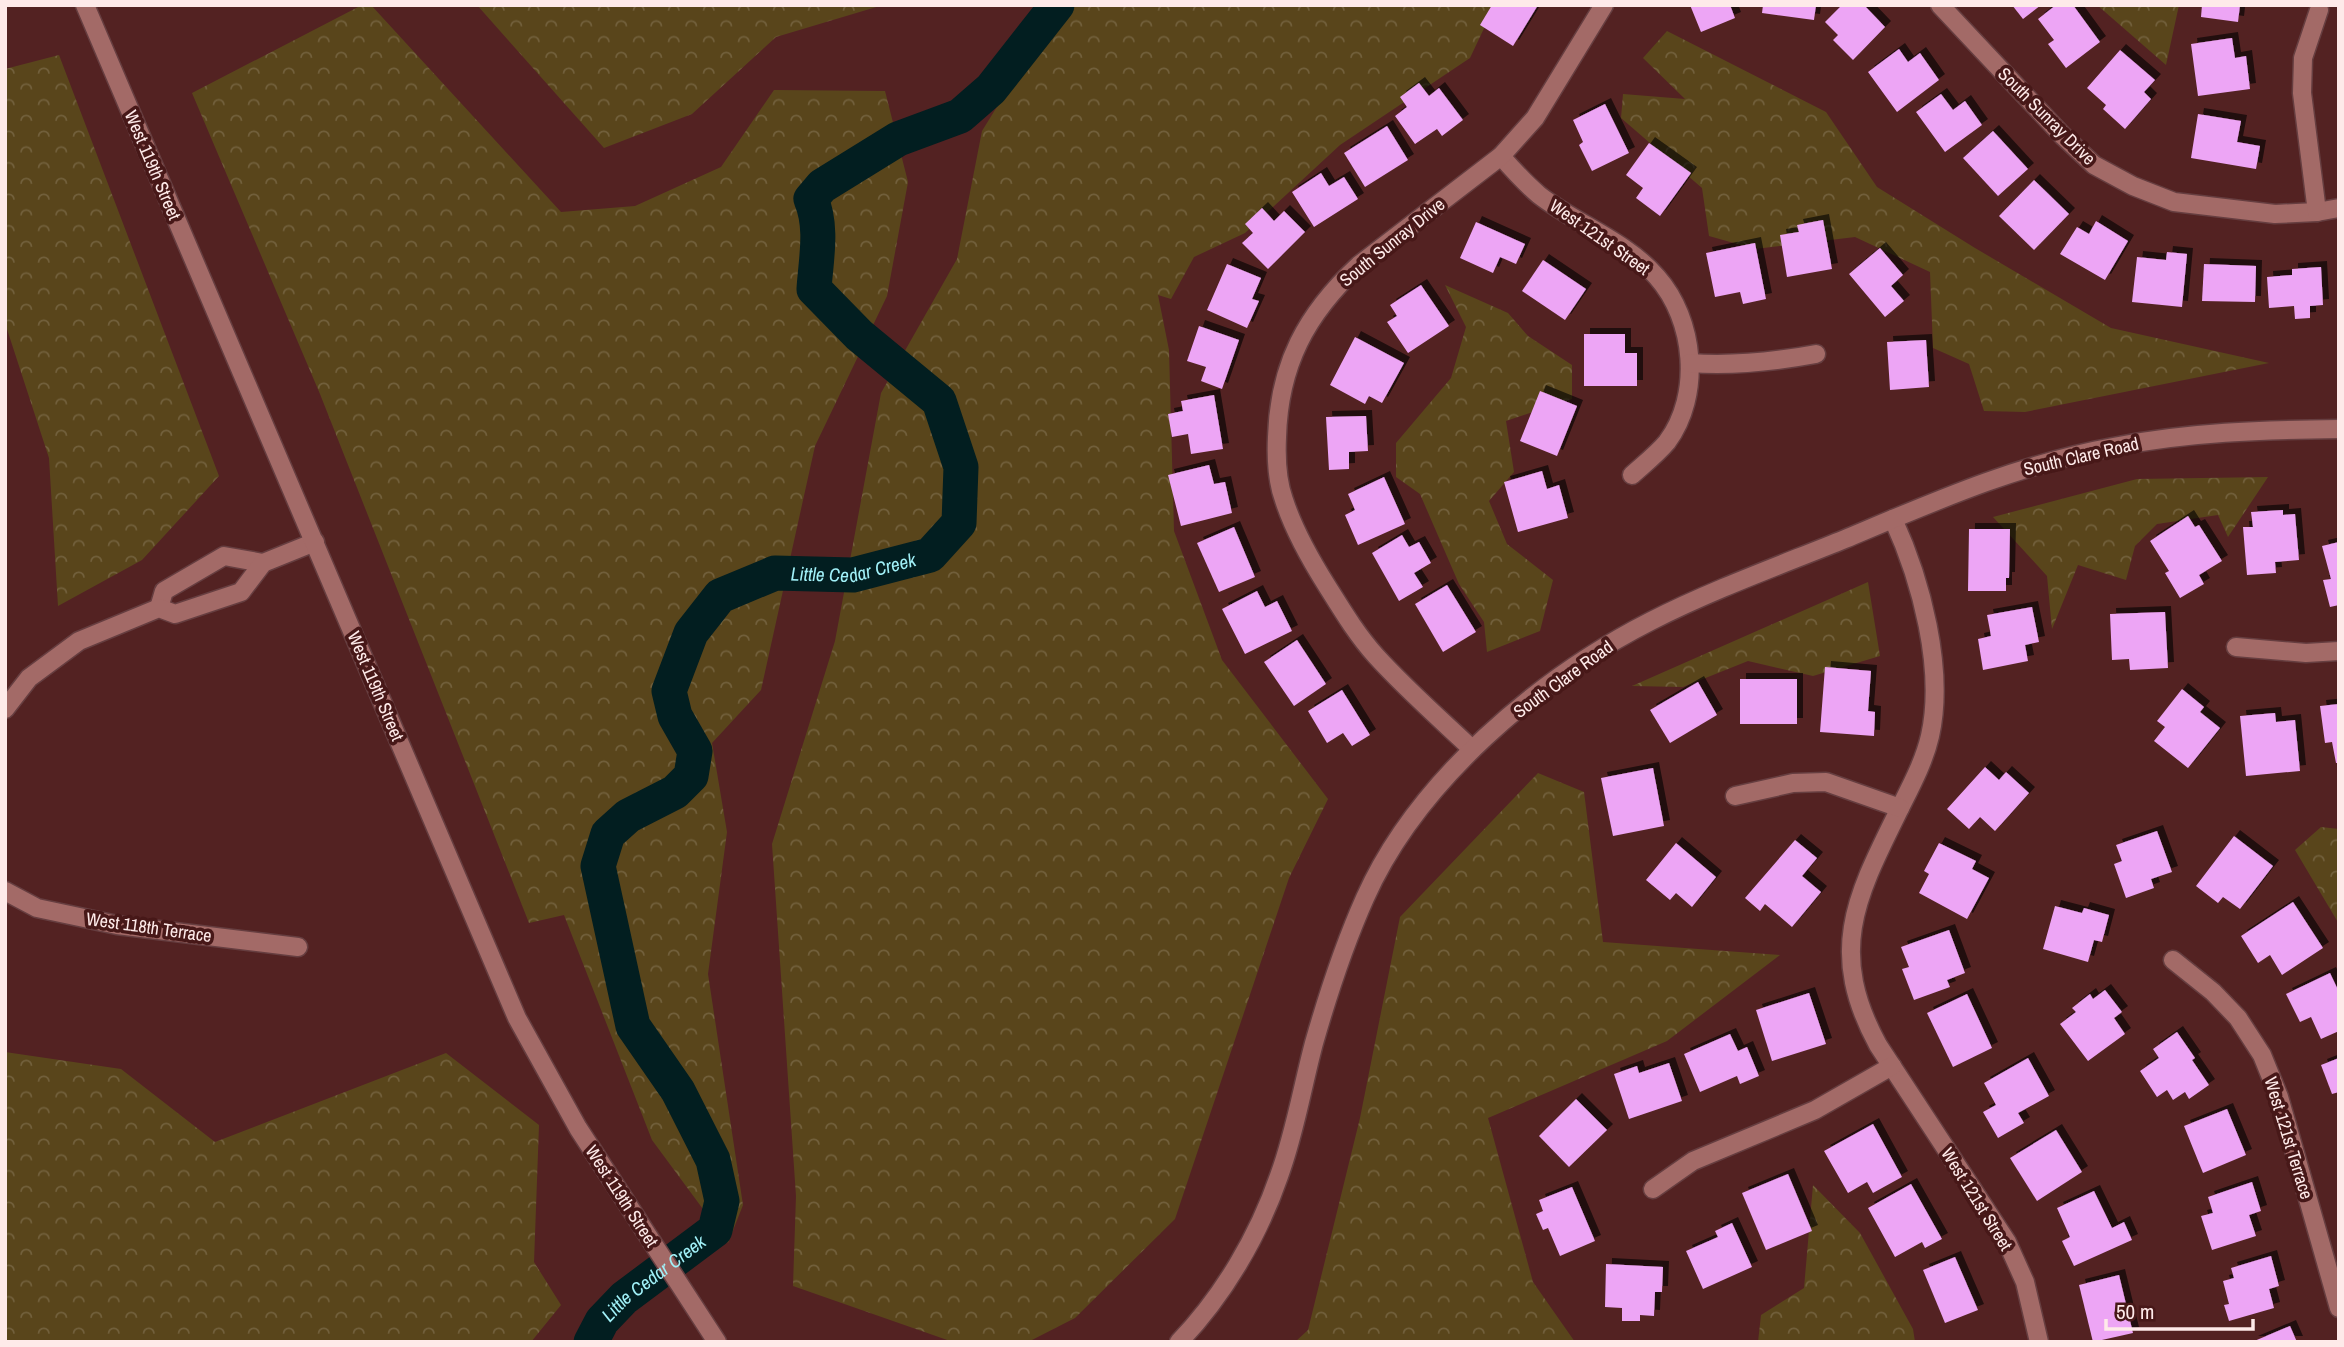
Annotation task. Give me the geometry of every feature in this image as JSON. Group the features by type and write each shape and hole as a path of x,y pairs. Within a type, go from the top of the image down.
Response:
{"street":[{"name":"West 119th Street","path":"85,5 517,1018 578,1128 717,1342"},
{"name":"South Sunray Drive","path":"1472,749 1374,654 1344,614 1297,533 1283,498 1276,459 1277,418 1284,377 1296,346 1319,307 1338,284 1502,156 1535,118 1604,5"},
{"name":"South Sunray Drive","path":"1940,5 2063,136 2094,165 2133,186 2174,202 2275,214 2339,208"},
{"path":"2318,212 2302,93 2303,58 2319,10"},
{"name":"West 121st Street","path":"1502,156 1540,196 1631,254 1657,277 1672,301 1686,333 1690,363 1687,395 1680,418 1667,442 1632,475"},
{"path":"1690,363 1762,363 1816,354"},
{"name":"South Clare Road","path":"1179,1342 1215,1299 1242,1256 1279,1179 1326,999 1367,895 1385,859 1436,789 1472,749 1548,686 1611,643 1692,602 1966,489 2015,472 2110,447 2209,432 2339,429"},
{"name":"West 121st Street","path":"1893,519 1906,547 1933,648 1935,702 1930,737 1917,774 1866,878 1853,920 1851,961 1856,994 1867,1023 1892,1066 2007,1242 2025,1282 2039,1342"},
{"path":"5,709 29,678 79,640 159,608 175,614 241,592 262,564 315,542"},
{"path":"159,608 164,591 224,556 262,564"},
{"path":"2236,647 2306,653 2339,651"},
{"path":"1735,796 1793,783 1826,782 1900,808"},
{"name":"West 118th Terrace","path":"5,891 37,908 117,925 298,947"},
{"name":"West 121st Terrace","path":"2173,960 2213,992 2238,1018 2262,1055 2279,1097 2339,1308"},
{"path":"1653,1189 1693,1161 1815,1110 1892,1066"}],"green space":[{"path":"362,5 371,5 561,212 635,206 721,167 774,90 885,91 908,182 887,296 815,446 761,690 712,743 727,832 708,974 743,1205 728,1243 652,1140 564,915 529,923 320,394 192,93"},
{"path":"477,5 883,5 776,37 692,114 604,148"},
{"path":"1060,5 1495,5 1470,58 1340,145 1245,233 1194,257 1171,299 1158,295 1169,350 1174,531 1222,660 1328,799 1289,878 1175,1219 1075,1318 1028,1342 953,1342 793,1286 796,1196 772,844 835,641 881,393 957,259 982,131"},
{"path":"2097,5 2179,5 2166,65"},
{"path":"1667,31 1826,112 1877,187 2111,328 2269,363 2025,412 1984,411 1969,364 1933,348 1930,272 1855,237 1755,249 1709,236 1702,188 1621,118 1623,94 1685,99 1643,58"},
{"path":"59,55 219,476 142,560 58,606 49,458 5,323 5,69"},
{"path":"1445,285 1508,313 1528,336 1572,365 1572,399 1506,421 1514,472 1489,501 1507,544 1553,580 1540,631 1487,652 1484,622 1459,584 1420,494 1396,477 1396,443 1451,378 1466,327"},
{"path":"2268,477 2228,537 2218,515 2157,524 2135,546 2126,580 2078,565 2052,629 2047,576 1993,517 2137,479"},
{"path":"1868,582 1880,656 1813,676 1748,661 1683,687 1632,686"},
{"path":"1538,773 1584,792 1603,942 1780,955 1667,1041 1488,1118 1533,1282 1575,1342 1295,1342 1308,1330 1360,1118 1400,917"},
{"path":"2321,827 2339,829 2339,924 2295,850"},
{"path":"5,1052 121,1069 215,1142 446,1053 539,1125 534,1262 561,1305 531,1342 5,1342"},
{"path":"1813,1185 1860,1233 1913,1329 1915,1342 1758,1342 1761,1315 1804,1288"}],"building":[{"path":"1492,5 1538,5 1513,46 1480,25"},
{"path":"1690,5 1730,5 1735,18 1701,32"},
{"path":"1763,5 1816,5 1814,20 1762,13"},
{"path":"1842,5 1864,5 1885,27 1853,60 1833,40 1838,35 1825,22"},
{"path":"2012,5 2041,5 2023,19"},
{"path":"2056,5 2073,5 2100,42 2066,68 2048,44 2054,40 2038,19"},
{"path":"2202,5 2240,5 2238,22 2201,17"},
{"path":"2232,38 2235,58 2246,56 2250,89 2198,96 2191,44"},
{"path":"1899,49 1908,62 1920,53 1939,80 1897,112 1868,72"},
{"path":"2120,50 2155,80 2144,92 2151,99 2125,129 2103,109 2106,105 2087,88"},
{"path":"1419,83 1429,96 1439,88 1463,120 1442,136 1437,129 1415,144 1395,116 1407,107 1400,97"},
{"path":"1941,94 1953,110 1965,101 1982,125 1945,152 1916,112"},
{"path":"1605,104 1629,153 1592,171 1579,145 1583,142 1573,120"},
{"path":"2198,114 2241,121 2237,142 2260,146 2256,169 2191,158"},
{"path":"1387,126 1408,160 1365,187 1344,153"},
{"path":"1993,131 2028,169 1998,196 1963,158"},
{"path":"1649,143 1691,173 1660,216 1636,198 1643,188 1626,175"},
{"path":"1321,173 1329,186 1344,177 1358,199 1314,227 1292,192"},
{"path":"2034,180 2069,214 2034,250 1999,216"},
{"path":"1262,208 1274,221 1284,211 1305,232 1268,269 1242,243 1253,233 1245,224"},
{"path":"1823,220 1832,269 1787,277 1780,235 1799,232 1797,225"},
{"path":"2096,221 2128,241 2105,280 2060,254 2077,227 2089,234"},
{"path":"1476,222 1525,244 1516,264 1500,257 1493,273 1460,258"},
{"path":"1755,243 1766,299 1743,304 1740,292 1715,297 1706,253"},
{"path":"1880,248 1903,275 1891,286 1904,301 1885,317 1849,274"},
{"path":"2167,252 2187,254 2182,307 2132,302 2137,257 2166,260"},
{"path":"1543,260 1586,289 1565,320 1522,291"},
{"path":"1227,264 1261,278 1252,299 1259,301 1247,328 1207,310"},
{"path":"2204,264 2256,266 2255,302 2202,301"},
{"path":"2321,267 2323,305 2310,306 2310,318 2295,319 2294,306 2269,308 2267,277 2292,275 2292,269"},
{"path":"1421,285 1449,326 1408,353 1387,322 1397,316 1390,305"},
{"path":"1199,326 1239,340 1222,389 1201,381 1206,367 1187,361"},
{"path":"1584,334 1625,334 1625,353 1637,353 1637,386 1584,386"},
{"path":"1355,337 1404,363 1382,403 1369,396 1365,404 1330,385"},
{"path":"1926,340 1929,387 1890,390 1887,342"},
{"path":"1540,391 1577,406 1557,456 1520,441"},
{"path":"1214,395 1223,449 1191,454 1188,434 1172,437 1168,414 1183,411 1181,401"},
{"path":"1366,416 1368,451 1349,452 1349,469 1329,470 1326,417"},
{"path":"1209,465 1214,484 1225,482 1232,513 1181,526 1168,475"},
{"path":"1542,471 1547,489 1559,485 1568,518 1518,532 1504,482"},
{"path":"1384,477 1405,524 1358,545 1345,515 1355,510 1348,494"},
{"path":"2283,510 2283,515 2295,514 2299,560 2275,562 2276,573 2247,575 2243,527 2253,527 2251,512"},
{"path":"2188,516 2195,527 2199,525 2222,561 2199,575 2204,584 2180,598 2165,573 2169,571 2150,541"},
{"path":"1234,527 1255,577 1219,592 1197,543"},
{"path":"1969,529 2010,529 2009,578 2006,578 2006,591 1968,591"},
{"path":"1402,535 1409,547 1419,542 1431,563 1414,573 1423,587 1399,601 1372,553"},
{"path":"2339,542 2339,605 2330,607 2323,580 2331,579 2322,546"},
{"path":"1447,585 1476,632 1443,652 1415,604"},
{"path":"1257,591 1265,607 1277,601 1292,631 1245,654 1222,609"},
{"path":"2032,607 2039,642 2025,645 2028,661 1983,670 1978,639 1991,636 1987,615"},
{"path":"2165,612 2168,668 2130,670 2129,659 2112,660 2110,614"},
{"path":"1297,640 1326,684 1294,706 1264,662"},
{"path":"1825,667 1871,671 1868,711 1875,712 1874,736 1820,732"},
{"path":"1740,679 1797,679 1797,724 1740,724"},
{"path":"1698,682 1717,715 1670,743 1650,710"},
{"path":"2182,689 2204,707 2200,712 2220,728 2188,768 2154,741 2165,727 2157,721"},
{"path":"1342,690 1370,735 1352,746 1343,733 1327,743 1308,711"},
{"path":"2339,704 2339,763 2336,763 2332,742 2325,743 2320,706"},
{"path":"2275,713 2276,722 2295,720 2300,771 2246,776 2240,716"},
{"path":"1985,767 1999,780 2006,772 2029,793 1995,831 1980,817 1969,829 1947,809"},
{"path":"1653,768 1664,826 1613,836 1601,778"},
{"path":"2157,831 2172,872 2151,879 2154,888 2126,898 2114,864 2122,861 2116,845"},
{"path":"2234,836 2273,866 2240,909 2223,897 2218,903 2196,886"},
{"path":"1795,840 1817,858 1802,876 1821,892 1792,927 1765,904 1760,911 1745,898"},
{"path":"1676,843 1716,877 1692,907 1676,893 1670,900 1646,880"},
{"path":"1939,843 1976,861 1972,869 1989,878 1967,919 1919,893 1929,874 1924,871"},
{"path":"2293,902 2323,948 2282,975 2270,955 2258,963 2241,936"},
{"path":"2055,906 2082,913 2084,908 2109,915 2102,942 2094,940 2088,962 2043,949"},
{"path":"1949,930 1965,973 1947,980 1950,987 1914,1000 1902,969 1909,967 1901,947"},
{"path":"2330,973 2339,992 2339,1031 2321,1039 2311,1017 2300,1022 2286,994"},
{"path":"2105,990 2122,1012 2114,1018 2125,1034 2088,1061 2060,1024 2076,1012 2072,1008 2090,994 2093,999"},
{"path":"1809,993 1826,1044 1772,1061 1756,1010"},
{"path":"1967,994 1992,1048 1953,1067 1927,1013"},
{"path":"2177,1032 2209,1085 2189,1099 2185,1092 2173,1100 2167,1090 2157,1097 2140,1071 2159,1058 2153,1049"},
{"path":"1730,1034 1738,1051 1747,1047 1759,1076 1740,1084 1737,1076 1700,1092 1684,1054"},
{"path":"2028,1058 2049,1096 2018,1113 2024,1123 1998,1138 1983,1112 1996,1105 1984,1083"},
{"path":"2339,1058 2339,1092 2332,1094 2321,1065"},
{"path":"1669,1063 1682,1101 1629,1119 1614,1074 1637,1066 1639,1073"},
{"path":"1576,1099 1607,1130 1569,1167 1539,1136"},
{"path":"2227,1109 2246,1155 2203,1173 2184,1126"},
{"path":"1873,1124 1902,1177 1873,1193 1867,1182 1848,1193 1824,1151"},
{"path":"2056,1130 2082,1172 2037,1201 2010,1158"},
{"path":"1788,1174 1812,1231 1766,1250 1742,1193"},
{"path":"2252,1182 2261,1211 2249,1215 2256,1236 2212,1250 2201,1216 2213,1213 2208,1197"},
{"path":"1911,1184 1942,1239 1925,1248 1922,1242 1895,1257 1868,1208"},
{"path":"1572,1187 1595,1241 1560,1256 1548,1228 1543,1230 1536,1214 1543,1211 1539,1200"},
{"path":"2094,1191 2112,1228 2124,1222 2132,1240 2074,1266 2062,1241 2070,1237 2057,1208"},
{"path":"1732,1223 1752,1267 1703,1289 1686,1251 1718,1237 1715,1231"},
{"path":"2271,1256 2279,1286 2269,1289 2274,1308 2229,1321 2224,1305 2229,1304 2223,1281 2234,1278 2231,1268"},
{"path":"1955,1257 1978,1310 1945,1323 1923,1270"},
{"path":"1606,1264 1663,1267 1662,1292 1655,1292 1654,1316 1640,1315 1640,1321 1622,1321 1622,1308 1605,1307"},
{"path":"2119,1275 2133,1333 2093,1342 2079,1285"},
{"path":"2290,1326 2297,1342 2252,1342"}],"waterway":[{"name":"Little Cedar Creek","path":"591,1342 602,1321 624,1298 715,1230 722,1201 713,1160 678,1091 633,1026 598,866 608,834 628,816 675,792 691,776 695,751 675,716 669,691 691,633 720,596 775,573 853,575 930,555 959,523 961,467 939,401 859,335 814,289 818,232 811,199 822,186 898,139 960,116 991,89 1057,5"}]}
